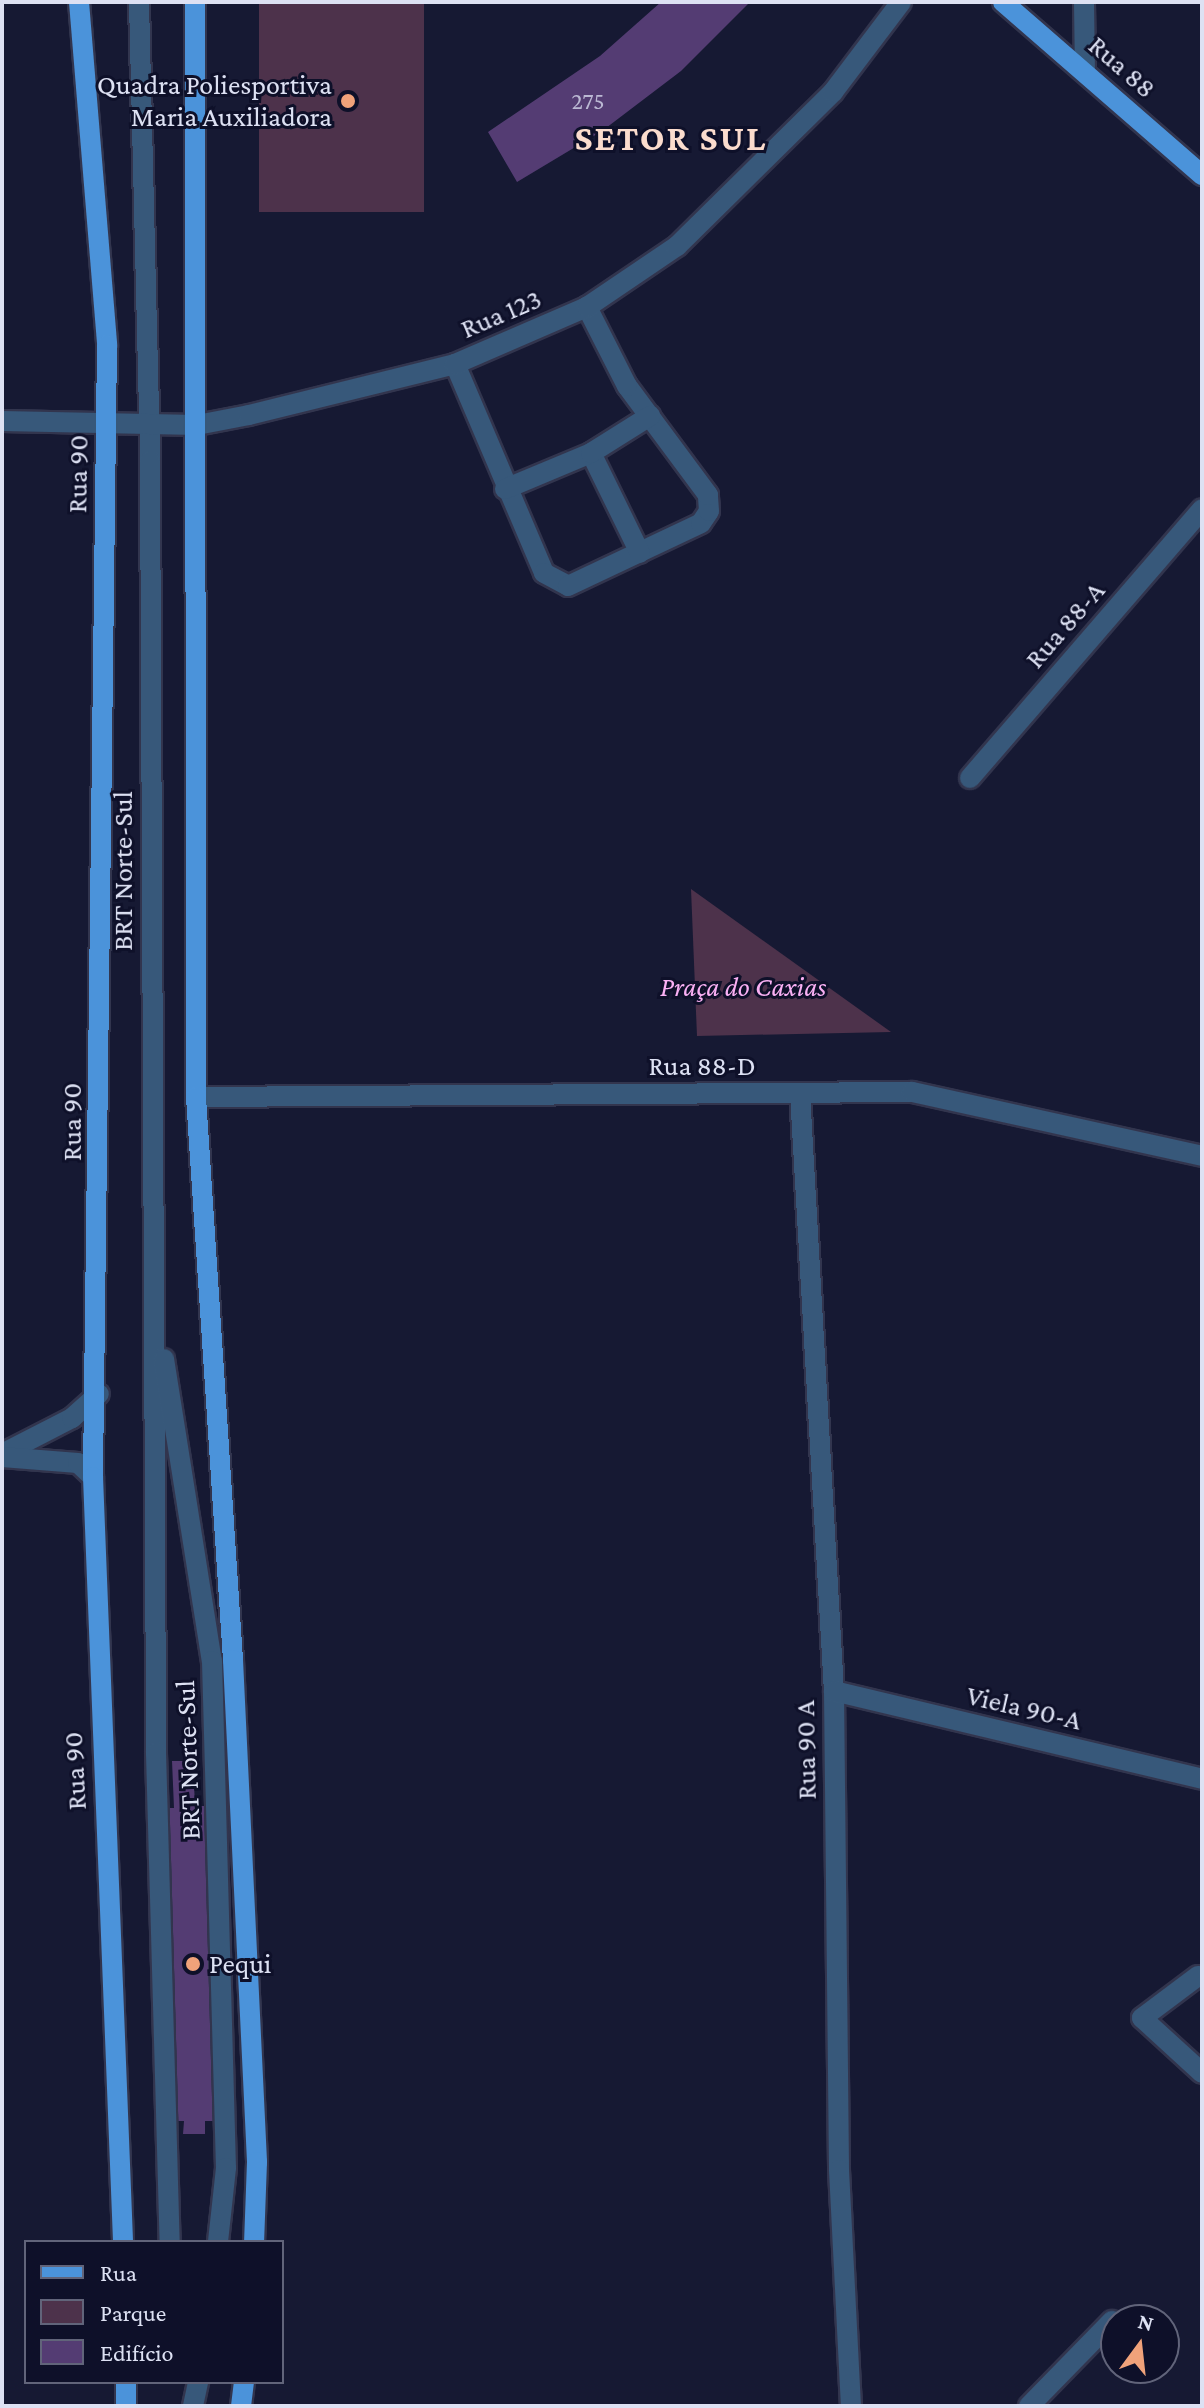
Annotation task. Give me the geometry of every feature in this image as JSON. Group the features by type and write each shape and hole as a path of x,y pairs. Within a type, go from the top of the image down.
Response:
{"main road":[{"name":"Rua 90","path":"79,2 107,423 99,1394 93,1477 123,2240"},
{"path":"195,2 196,1097 234,1675 257,2162 254,2240"},
{"name":"Rua 88","path":"1003,2 1202,175"},
{"path":"126,2384 126,2406"},
{"path":"241,2406 244,2384"}],"street":[{"path":"139,2 148,423"},
{"name":"Rua 123","path":"2,421 197,425 455,364 587,307 677,246 833,92 901,2"},
{"path":"1084,2 1085,71"},
{"path":"455,364 505,489 544,573 568,586 701,523 709,511 708,495 650,416 587,307"},
{"path":"505,489 591,453 650,416"},
{"name":"BRT Norte-Sul","path":"148,423 151,1280 170,2240"},
{"path":"591,453 640,553"},
{"name":"Rua 88-A","path":"970,778 1202,509"},
{"name":"Rua 88-D","path":"196,1097 912,1092 1202,1156"},
{"name":"Rua 90 A","path":"800,1093 834,1691 839,2170 851,2406"},
{"name":"BRT Norte-Sul","path":"151,1280 212,1661 226,2168 218,2240"},
{"path":"2,1455 72,1418 99,1394"},
{"path":"2,1455 78,1463 93,1477"},
{"name":"Viela 90-A","path":"834,1691 1202,1779"},
{"path":"1198,1976 1142,2018 1202,2073"},
{"path":"1029,2406 1100,2333"},
{"path":"186,2384 191,2406"},
{"path":"191,2406 197,2384"}],"green space":[{"name":"Quadra Poliesportiva Maria Auxiliadora","path":"259,2 424,2 424,212 259,212"},
{"name":"Praça do Caxias","path":"691,889 891,1032 697,1036"}],"building":[{"path":"661,2 750,2 681,71 602,131 517,182 488,132 600,56"},
{"name":"Pequi","path":"172,1761 193,1761 195,1806 213,1806 223,2121 205,2121 205,2134 183,2134 184,2121 172,2121 162,1808 174,1808"}],"place":[{"name":"Quadra Poliesportiva Maria Auxiliadora","path":"348,101"},
{"name":"Pequi","path":"193,1964"}],"district":[{"name":"SETOR SUL","path":"671,139"}]}
